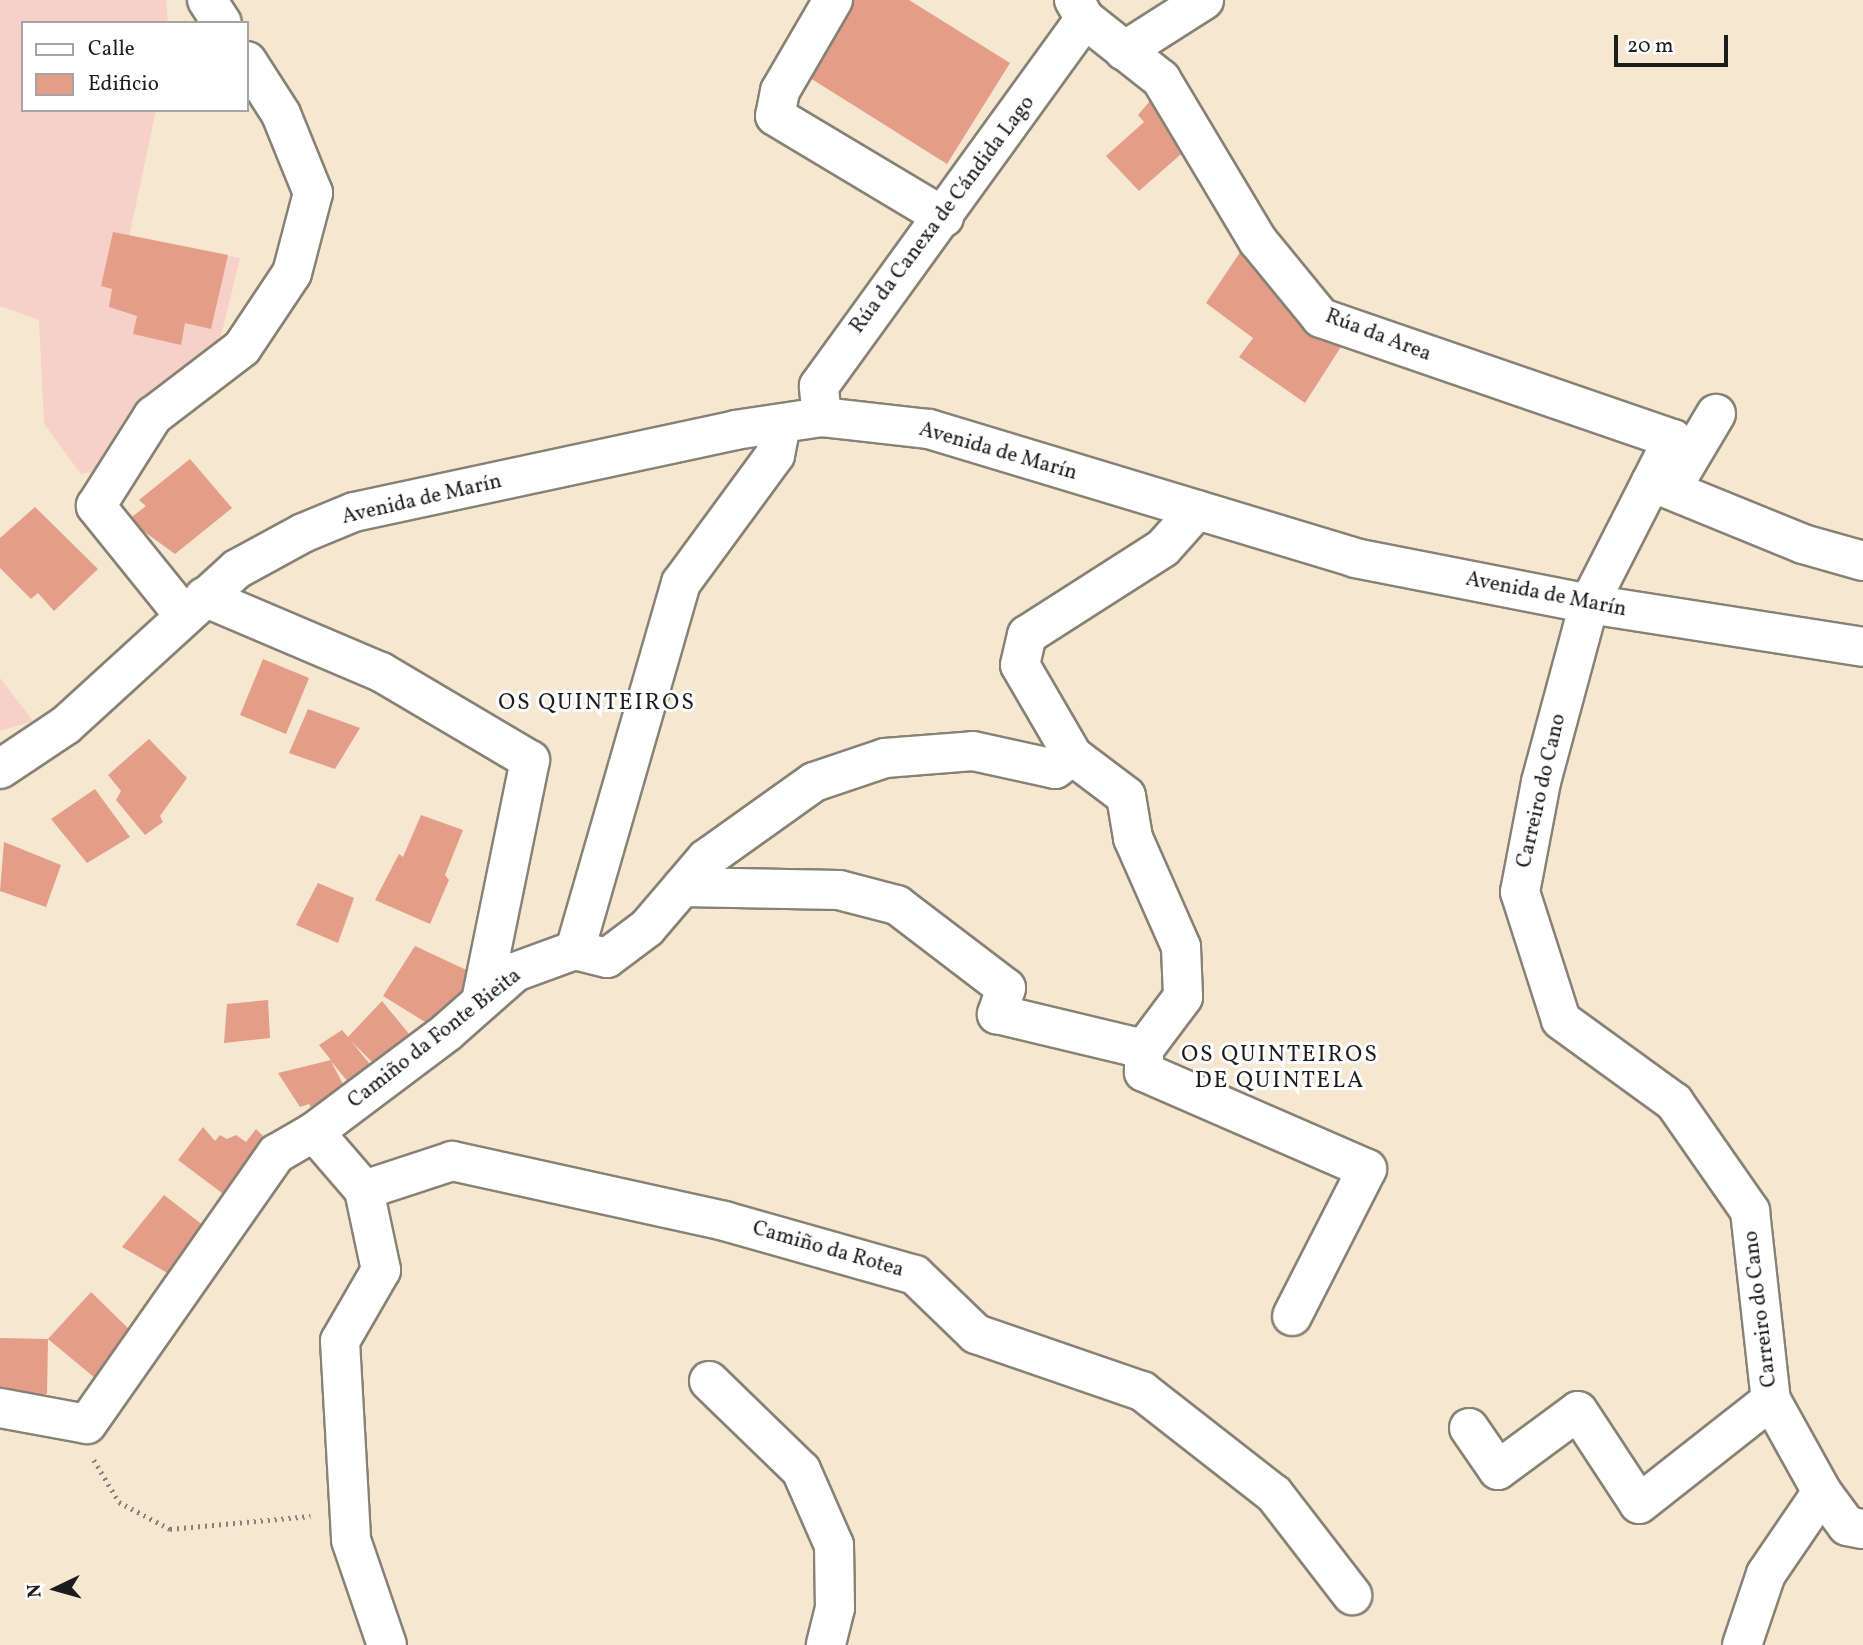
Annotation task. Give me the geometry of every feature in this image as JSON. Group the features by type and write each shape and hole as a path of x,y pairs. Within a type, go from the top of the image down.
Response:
{"street":[{"path":"207,0 221,21"},
{"path":"834,0 780,91 775,117 944,217"},
{"path":"1124,51 1204,0"},
{"name":"Rúa da Canexa de Cándida Lago","path":"822,417 819,386 944,217 1079,9"},
{"name":"Rúa da Area","path":"1079,9 1124,51 1161,79 1258,241 1321,318 1673,439 1661,486 1589,604"},
{"path":"248,63 281,114 313,193 292,273 242,348 153,416 96,506 193,605 382,672 530,760 481,1001"},
{"path":"1716,414 1661,486 1803,544 1863,561"},
{"name":"Avenida de Marín","path":"0,769 66,725 193,605 237,569 303,533 354,512 822,417 929,429 1355,558 1589,604 1863,648"},
{"path":"781,424 775,455 681,583 575,950 607,958 647,928 706,859 814,782 885,758 973,751 1055,769 1073,756"},
{"path":"1197,510 1163,548 1027,635 1020,664 1073,756 1126,796 1133,838 1181,947 1183,997 1144,1049 1144,1072 1367,1169 1292,1316"},
{"name":"Carreiro do Cano","path":"1589,604 1541,782 1520,892 1562,1020 1674,1102 1750,1211 1772,1399 1822,1492 1847,1526 1863,1529"},
{"path":"682,887 839,890 897,905 1006,988 997,1014 1144,1049"},
{"name":"Camiño da Fonte Bieita","path":"71,1421 87,1424 276,1154 314,1132 447,1032 514,972 575,950"},
{"path":"314,1132 364,1190 381,1270 340,1341 351,1540 387,1645"},
{"name":"Camiño da Rotea","path":"364,1190 452,1161 724,1221 915,1275 976,1334 1143,1391 1274,1494 1352,1595"},
{"path":"709,1381 801,1470 829,1533 834,1545 835,1608 826,1645"},
{"path":"1469,1428 1498,1470 1578,1411 1639,1504 1772,1399"},
{"path":"0,1408 71,1421"},
{"path":"1742,1645 1766,1574 1822,1492"}],"path":[{"path":"71,1421 119,1502 170,1529 349,1513"}],"shaded area":[{"path":"0,0 166,0 168,21 21,21 21,112 156,112 129,237 240,258 219,344 109,468 81,474 44,424 39,320 0,306"},
{"path":"0,678 33,721 0,731"}],"building":[{"path":"843,0 909,0 1010,63 947,164 799,71"},
{"path":"1156,94 1188,148 1139,191 1106,156 1144,122 1138,115"},
{"path":"113,232 228,255 211,329 185,323 181,345 133,334 137,316 109,307 112,289 101,286"},
{"path":"1245,245 1344,342 1305,403 1239,357 1253,338 1206,303"},
{"path":"190,459 232,508 175,554 128,520 146,506 139,500"},
{"path":"35,507 98,569 54,611 38,593 31,599 0,568 0,538"},
{"path":"263,659 309,678 286,734 240,715"},
{"path":"308,709 360,728 335,769 289,753"},
{"path":"149,739 187,778 160,816 163,822 145,835 116,800 121,791 108,775"},
{"path":"95,789 130,837 87,863 51,819"},
{"path":"421,815 463,830 445,875 449,880 430,924 375,900 399,854 403,857"},
{"path":"4,842 61,865 46,907 0,891"},
{"path":"318,883 354,898 338,943 296,925"},
{"path":"415,946 475,974 455,1016 438,1030 383,996"},
{"path":"268,1000 270,1038 224,1043 227,1004"},
{"path":"382,1001 419,1046 384,1074 351,1041 378,1074 352,1087 331,1061 350,1098 316,1116 309,1104 300,1107 278,1073 331,1060 319,1045 342,1030 348,1037"},
{"path":"203,1127 215,1141 220,1135 227,1139 236,1135 246,1142 256,1129 271,1144 230,1199 178,1160"},
{"path":"164,1195 208,1229 171,1275 122,1247"},
{"path":"91,1292 134,1334 95,1378 48,1339"},
{"path":"0,1338 48,1339 47,1394 0,1397"}],"district":[{"name":"OS QUINTEIROS","path":"597,703"},
{"name":"OS QUINTEIROS DE QUINTELA","path":"1280,1068"}]}
